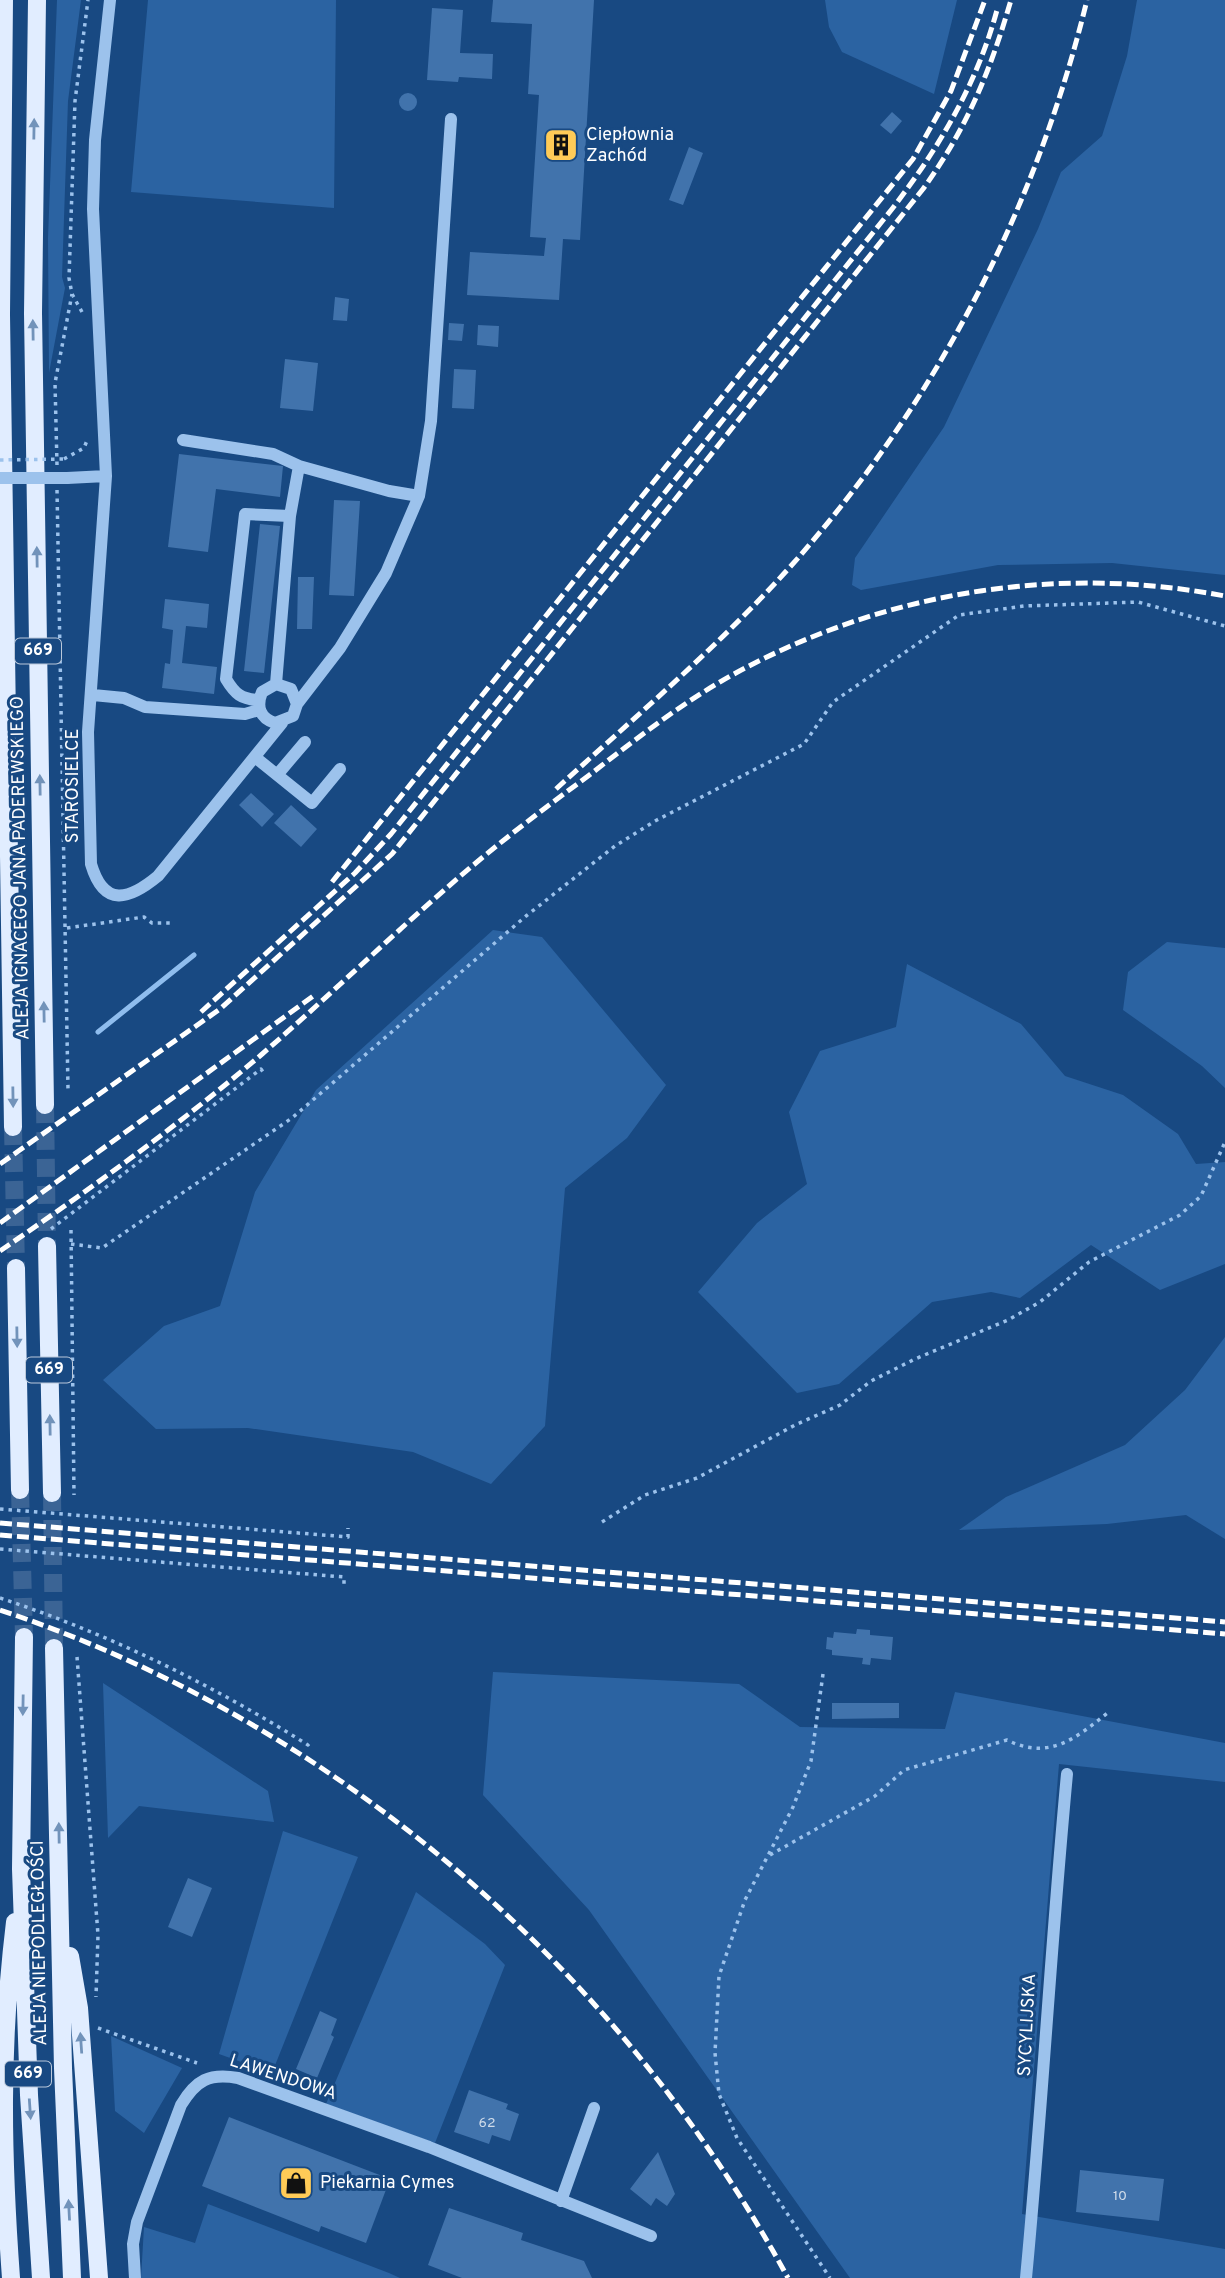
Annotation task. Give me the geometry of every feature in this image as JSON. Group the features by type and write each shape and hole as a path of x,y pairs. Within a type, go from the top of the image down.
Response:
{"main road":[{"name":"ALEJA IGNACEGO JANA PADEREWSKIEGO","path":"4,0 1,315 13,1127"},
{"name":"ALEJA IGNACEGO JANA PADEREWSKIEGO","path":"37,0 33,313 45,1105"},
{"name":"669","path":"45,1241 52,1493"},
{"name":"669","path":"16,1268 20,1490"},
{"name":"ALEJA NIEPODLEGŁOŚCI","path":"24,1637 21,1869 29,2095 41,2278"},
{"name":"ALEJA NIEPODLEGŁOŚCI","path":"54,1648 63,2068 72,2278"},
{"path":"11,2278 1,2094 7,1983 21,1869"},
{"path":"61,1901 79,2008 99,2278"}],"street":[{"name":"STAROSIELCE","path":"110,0 95,140 93,209 106,476 88,760 91,864 96,880 105,891 121,897 139,891 158,876 256,758"},
{"path":"340,769 312,803 256,758 282,723 293,716 297,704 340,648 386,573 419,496 431,421 451,119"},
{"path":"183,440 273,454 299,466 389,491 419,496"},
{"path":"276,684 290,516 299,466"},
{"path":"0,478 60,479 106,476"},
{"path":"282,723 268,721 259,705 234,693 226,679 245,514 290,516"},
{"path":"93,695 124,698 145,707 245,714 259,705 262,692 276,684 291,689 297,704"},
{"path":"277,775 304,742"},
{"name":"SYCYLIJSKA","path":"1026,2278 1039,2140 1049,1958 1066,1773"},
{"name":"LAWENDOWA","path":"135,2274 133,2244 146,2193 181,2105 192,2087 204,2078 218,2075 238,2078 429,2147 651,2236"},
{"path":"561,2201 594,2108"}],"path":[{"path":"83,324 82,310 72,294 69,278 75,101 88,0"},
{"path":"68,1089 67,928 62,866 60,479 55,383 72,294"},
{"path":"0,460 64,458 84,448 89,429"},
{"path":"71,1244 102,1248 292,1118 526,916 615,846 654,821 804,744 833,702 959,615 1024,606 1138,602 1225,626"},
{"path":"67,928 144,917 152,923 170,923"},
{"path":"45,1241 261,1069 265,1074"},
{"path":"602,1522 645,1495 697,1478 758,1444 840,1405 872,1381 893,1370 1008,1320 1040,1302 1089,1262 1180,1215 1201,1196 1225,1142"},
{"path":"71,1230 74,1495"},
{"path":"0,1509 348,1538 348,1528"},
{"path":"0,1549 344,1577 344,1586"},
{"path":"0,1598 138,1652 231,1699 309,1745 312,1740"},
{"path":"77,1657 98,1935 97,2005"},
{"path":"823,1674 811,1761 793,1807 745,1900 719,1976 715,2053 719,2094 737,2138 830,2278"},
{"path":"768,1856 875,1796 904,1770 1007,1740 1025,1749 1044,1749 1070,1741 1110,1711"},
{"path":"98,2016 100,2042"},
{"path":"99,2028 197,2063"}],"shaded area":[{"path":"57,0 81,0 68,101 62,277 65,288 49,373 48,238"},
{"path":"148,0 336,0 334,208 131,192"},
{"path":"825,0 957,0 934,94 842,52 829,27"},
{"path":"1137,0 1225,0 1225,575 1112,563 998,565 861,590 852,585 855,558 944,427 1038,229 1061,172 1102,136 1127,56"},
{"path":"493,930 542,937 666,1085 627,1138 565,1188 545,1426 491,1484 413,1452 248,1428 156,1429 103,1380 164,1326 220,1306 255,1192 316,1090"},
{"path":"1167,942 1225,948 1225,1088 1202,1066 1123,1010 1128,972"},
{"path":"907,964 1021,1024 1065,1076 1123,1095 1178,1134 1196,1164 1225,1162 1225,1264 1160,1290 1091,1245 1020,1298 991,1292 932,1302 839,1384 797,1393 698,1292 757,1223 807,1184 789,1112 820,1051 896,1027"},
{"path":"1225,1337 1225,1539 1186,1515 1107,1524 959,1530 1006,1497 1125,1445 1185,1390"},
{"path":"493,1672 739,1684 800,1727 945,1729 955,1692 1225,1743 1225,1782 1059,1764 1022,2214 1225,2249 1225,2278 850,2278 589,1910 483,1795"},
{"path":"103,1683 268,1791 274,1822 139,1806 108,1838"},
{"path":"283,1831 358,1857 272,2073 219,2054"},
{"path":"416,1892 485,1944 505,1965 435,2143 326,2104"},
{"path":"111,2036 182,2068 144,2133 115,2111"},
{"path":"208,2204 400,2278 141,2278 144,2227 195,2243"}],"building":[{"name":"Ciepłownia Zachód","path":"493,0 594,0 580,240 563,239 559,300 467,295 470,252 544,256 546,238 530,237 539,95 528,94 532,24 491,22"},
{"path":"432,8 463,10 460,53 493,54 492,79 459,77 458,82 427,80"},
{"path":"404,93 412,93 417,102 415,109 404,111 399,106 399,98"},
{"path":"892,112 902,121 891,134 880,125"},
{"path":"689,147 703,153 683,205 669,200"},
{"path":"335,297 349,299 347,321 333,320"},
{"path":"449,323 464,324 462,341 448,340"},
{"path":"478,325 499,326 498,347 477,345"},
{"path":"285,359 318,363 313,411 280,408"},
{"path":"454,369 476,370 474,409 452,408"},
{"path":"179,454 283,466 280,497 216,489 208,552 168,547"},
{"path":"334,500 360,501 354,596 329,595"},
{"path":"260,524 280,526 264,673 244,671"},
{"path":"298,577 314,577 312,629 297,629"},
{"path":"165,599 209,604 207,628 186,626 182,663 217,667 214,694 162,688 165,663 170,664 173,630 162,628"},
{"path":"251,793 274,814 262,827 239,805"},
{"path":"291,805 317,829 301,847 274,823"},
{"path":"857,1629 870,1630 870,1635 893,1637 891,1660 871,1658 870,1665 862,1664 863,1658 832,1655 832,1650 826,1649 827,1637 833,1638 834,1632 856,1634"},
{"path":"832,1703 899,1703 899,1718 832,1719"},
{"path":"188,1878 212,1888 192,1937 168,1927"},
{"path":"320,2011 337,2019 331,2035 334,2037 317,2078 296,2069"},
{"path":"469,2090 508,2104 506,2109 519,2114 510,2141 492,2135 489,2144 454,2132"},
{"name":"Piekarnia Cymes","path":"229,2117 390,2179 366,2243 321,2226 319,2232 202,2186"},
{"path":"658,2152 675,2194 667,2206 656,2198 651,2206 630,2189"},
{"path":"1080,2170 1164,2179 1159,2221 1076,2212"},
{"path":"449,2208 523,2233 521,2240 584,2261 592,2278 462,2278 428,2265"}],"waterway":[{"path":"98,1032 194,955"}],"tunnel":[{"path":"45,1105 47,1246"},
{"path":"13,1127 16,1268"},
{"path":"20,1490 24,1637"},
{"path":"52,1493 54,1648"}],"railway":[{"path":"332,882 913,159 951,91 985,0"},
{"path":"0,1164 220,1009 392,854 923,189 952,144 976,99 1011,0"},
{"path":"556,789 676,681 763,597 842,505 890,440 934,372 1009,229 1066,78 1087,0"},
{"path":"201,1012 355,873 391,834 892,209 941,139 955,114 979,64 997,10"},
{"path":"0,1251 133,1156 230,1081 449,886 519,828 667,717 706,690 747,667 803,641 861,619 980,591 1102,583 1163,587 1225,596"},
{"path":"0,1223 316,994"},
{"path":"0,1523 1225,1622"},
{"path":"0,1535 1225,1634"},
{"path":"0,1610 123,1658 241,1718 352,1789 457,1870 553,1960 641,2059 720,2165 788,2278"}],"place":[{"name":"Ciepłownia Zachód","path":"561,145"},
{"name":"Piekarnia Cymes","path":"296,2183"}]}
